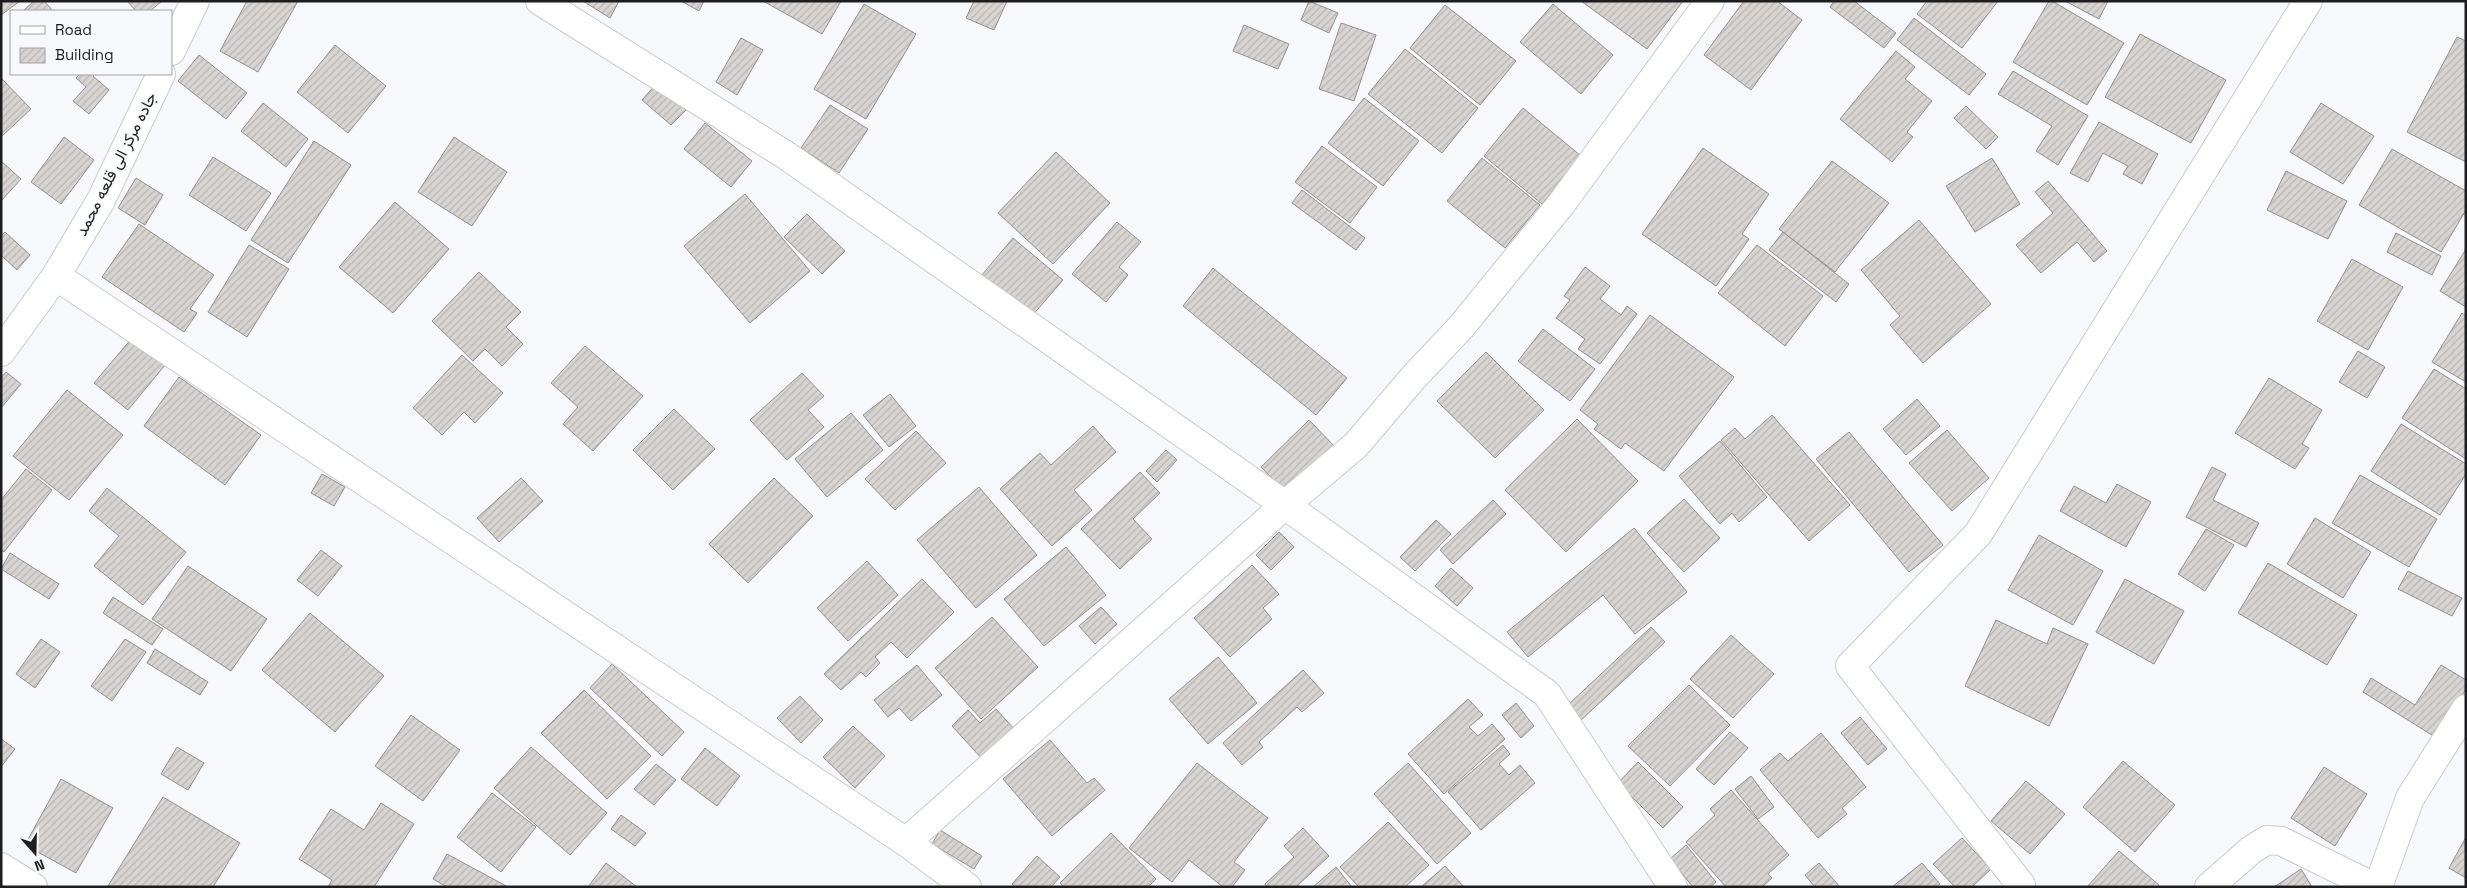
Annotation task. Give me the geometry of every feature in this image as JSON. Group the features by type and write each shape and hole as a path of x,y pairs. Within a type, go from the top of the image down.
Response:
{"street":[{"path":"172,50 195,1"},
{"path":"540,1 787,156 1285,505 1547,694 1673,887"},
{"path":"906,842 1285,505 1356,445 1413,378 1461,328 1562,203 1710,1"},
{"path":"2021,885 1850,666 1978,534 2308,1"},
{"name":"جاده مرکز الی قلعه محمد","path":"1,352 56,276 101,200 161,75"},
{"path":"56,276 906,842 967,887"},
{"path":"2378,887 2410,798 2466,710"},
{"path":"2208,887 2251,850 2266,840 2281,841 2374,887"},
{"path":"1,867 33,887"}],"building":[{"path":"1,1 20,1 1,15"},
{"path":"34,1 44,1 52,10 24,10"},
{"path":"127,1 162,1 151,10 135,10"},
{"path":"247,1 298,1 258,72 220,51"},
{"path":"583,1 619,1 610,18"},
{"path":"681,1 704,1 699,11"},
{"path":"763,1 841,1 822,34"},
{"path":"974,1 1007,1 994,30 966,18"},
{"path":"1309,1 1338,13 1329,33 1301,20"},
{"path":"1581,1 1683,1 1647,49"},
{"path":"1744,1 1777,1 1802,20 1751,90 1704,55"},
{"path":"1834,1 1854,1 1896,33 1884,48 1830,7"},
{"path":"1927,1 1998,1 1962,48 1917,14"},
{"path":"2049,1 2124,43 2087,105 2013,62"},
{"path":"2065,1 2108,1 2099,19"},
{"path":"864,4 916,34 866,119 814,89"},
{"path":"1553,4 1613,55 1581,94 1520,42"},
{"path":"1445,5 1516,61 1480,105 1410,48"},
{"path":"1914,18 1986,74 1969,95 1897,40"},
{"path":"1341,23 1376,35 1354,101 1319,89"},
{"path":"1244,25 1289,44 1278,69 1233,51"},
{"path":"2140,34 2226,80 2191,143 2105,97"},
{"path":"2457,37 2466,41 2466,162 2407,132"},
{"path":"741,38 763,50 737,95 716,82"},
{"path":"335,45 386,86 348,133 297,92"},
{"path":"1405,49 1478,108 1442,153 1368,94"},
{"path":"1896,51 1915,67 1905,79 1932,101 1907,132 1913,137 1892,162 1840,119"},
{"path":"199,55 247,93 226,119 178,81"},
{"path":"2013,71 2088,116 2058,165 2036,151 2052,126 1998,94"},
{"path":"79,75 94,75 109,90 89,114 73,101 86,87 76,78"},
{"path":"1,78 31,109 1,137"},
{"path":"656,84 686,110 671,125 642,100"},
{"path":"1364,98 1419,141 1383,186 1328,143"},
{"path":"263,103 308,139 286,167 241,131"},
{"path":"2321,103 2374,136 2343,184 2290,152"},
{"path":"830,105 868,129 839,173 801,148"},
{"path":"1966,106 1998,137 1986,149 1954,118"},
{"path":"1523,108 1581,156 1542,204 1484,156"},
{"path":"2099,122 2158,154 2142,184 2123,174 2128,166 2103,153 2088,182 2070,173"},
{"path":"705,123 752,161 731,187 684,149"},
{"path":"64,137 94,160 61,204 31,182"},
{"path":"454,137 507,172 472,226 418,192"},
{"path":"314,141 351,165 288,263 251,240"},
{"path":"1322,146 1377,187 1350,223 1295,182"},
{"path":"1703,148 1769,194 1742,234 1749,239 1716,286 1642,234"},
{"path":"2392,149 2466,191 2466,210 2441,252 2359,205"},
{"path":"1056,152 1110,203 1053,264 998,213"},
{"path":"213,157 271,193 246,231 189,195"},
{"path":"1482,158 1540,205 1505,248 1447,201"},
{"path":"1992,158 2020,204 1975,232 1946,186"},
{"path":"1,161 21,179 1,201"},
{"path":"1832,161 1889,203 1835,272 1779,229"},
{"path":"2286,171 2347,201 2328,239 2267,210"},
{"path":"136,178 163,195 145,225 118,208"},
{"path":"2048,181 2107,251 2094,262 2077,242 2041,273 2016,245 2053,213 2035,192"},
{"path":"1302,190 1365,238 1356,250 1292,203"},
{"path":"745,194 810,271 750,323 684,246"},
{"path":"395,202 449,249 393,313 339,267"},
{"path":"807,214 845,251 822,274 784,237"},
{"path":"1919,220 1991,304 1923,363 1890,325 1900,316 1861,270"},
{"path":"1117,222 1141,242 1119,267 1128,275 1106,302 1072,274"},
{"path":"139,224 214,275 190,309 197,313 184,332 102,277"},
{"path":"5,232 30,255 17,270 1,255 1,236"},
{"path":"1783,232 1849,284 1836,302 1769,250"},
{"path":"2396,233 2441,256 2432,275 2387,252"},
{"path":"1013,238 1063,280 1031,317 981,276"},
{"path":"249,245 289,269 247,337 208,312"},
{"path":"1757,245 1823,296 1785,346 1718,293"},
{"path":"2466,249 2466,307 2440,291"},
{"path":"2352,259 2403,287 2368,350 2317,321"},
{"path":"1585,267 1610,286 1600,299 1621,315 1627,306 1637,314 1600,364 1578,349 1585,339 1556,318 1570,300 1564,296"},
{"path":"1213,268 1347,378 1316,415 1183,306"},
{"path":"479,272 521,312 506,327 523,344 502,366 485,349 473,361 432,321"},
{"path":"2462,313 2466,316 2466,382 2432,362"},
{"path":"1650,315 1734,377 1664,471 1625,443 1621,449 1594,429 1598,424 1580,410"},
{"path":"1543,329 1595,369 1570,401 1518,361"},
{"path":"132,338 165,365 128,410 94,383"},
{"path":"585,346 643,396 593,451 563,424 578,407 551,383"},
{"path":"2358,351 2385,367 2367,398 2339,382"},
{"path":"1486,352 1544,410 1495,458 1437,401"},
{"path":"462,355 503,393 475,423 464,412 442,435 413,408"},
{"path":"2434,369 2466,389 2466,459 2402,418"},
{"path":"6,372 21,384 1,408 1,378"},
{"path":"802,373 824,396 808,410 824,427 787,460 750,420"},
{"path":"179,377 261,435 225,485 144,426"},
{"path":"2269,378 2322,410 2302,444 2309,448 2295,469 2235,433"},
{"path":"67,390 123,435 69,500 13,456"},
{"path":"890,394 916,426 889,447 863,415"},
{"path":"1917,399 1940,426 1906,455 1883,429"},
{"path":"674,409 715,449 673,490 633,450"},
{"path":"851,413 883,450 827,497 795,459"},
{"path":"1772,415 1850,505 1809,541 1721,440 1735,428 1745,439"},
{"path":"1577,419 1638,481 1566,552 1505,490"},
{"path":"1309,420 1336,448 1288,495 1261,467"},
{"path":"2401,424 2466,464 2466,474 2440,515 2371,471"},
{"path":"1093,426 1116,452 1074,490 1092,510 1052,546 1000,489 1040,453 1051,465"},
{"path":"1947,430 1989,478 1952,511 1909,463"},
{"path":"916,431 946,463 895,510 865,479"},
{"path":"1849,432 1943,545 1909,572 1816,459"},
{"path":"1720,441 1767,497 1739,522 1732,513 1720,524 1679,476"},
{"path":"1166,450 1177,460 1157,482 1146,471"},
{"path":"2212,467 2226,474 2213,500 2259,523 2246,547 2186,517"},
{"path":"26,469 52,490 4,552 1,550 1,500"},
{"path":"1140,472 1160,493 1133,519 1152,539 1120,569 1081,529"},
{"path":"322,474 345,487 334,506 311,493"},
{"path":"2360,475 2437,519 2409,567 2332,523"},
{"path":"521,478 543,501 499,542 477,518"},
{"path":"774,478 813,516 748,583 709,544"},
{"path":"2117,484 2151,502 2126,547 2060,511 2074,486 2106,503"},
{"path":"979,487 1037,555 976,608 917,540"},
{"path":"107,488 186,552 143,605 94,566 119,536 89,511"},
{"path":"1684,499 1720,538 1684,572 1647,533"},
{"path":"1493,500 1506,514 1453,564 1440,550"},
{"path":"2315,518 2371,552 2343,598 2287,564"},
{"path":"1436,520 1451,534 1415,571 1400,557"},
{"path":"1634,528 1687,592 1635,634 1603,595 1528,657 1507,632"},
{"path":"2206,529 2234,545 2205,591 2178,574"},
{"path":"1279,532 1294,547 1271,570 1256,555"},
{"path":"2039,535 2103,571 2073,625 2008,590"},
{"path":"1066,547 1106,595 1044,646 1004,599"},
{"path":"321,550 342,566 318,596 297,580"},
{"path":"10,553 59,584 49,599 1,569"},
{"path":"867,561 898,595 848,641 817,608"},
{"path":"2268,563 2357,615 2327,665 2238,613"},
{"path":"1252,565 1279,594 1263,608 1272,619 1230,657 1194,618"},
{"path":"188,566 267,619 231,671 152,619"},
{"path":"1451,568 1473,588 1457,606 1435,586"},
{"path":"2408,571 2462,598 2452,616 2398,589"},
{"path":"922,579 954,612 907,658 891,642 875,657 880,663 866,677 861,672 841,690 824,674"},
{"path":"2125,579 2184,611 2154,664 2096,632"},
{"path":"113,597 163,629 152,645 103,613"},
{"path":"1101,607 1117,624 1095,644 1079,626"},
{"path":"310,613 384,676 335,732 262,670"},
{"path":"992,617 1038,667 981,719 935,668"},
{"path":"1996,620 2047,644 2053,628 2088,644 2049,726 1965,686"},
{"path":"1651,627 1665,642 1580,721 1567,706"},
{"path":"1731,635 1774,674 1733,718 1690,679"},
{"path":"41,639 60,652 35,688 16,674"},
{"path":"125,639 146,652 112,701 91,686"},
{"path":"155,649 208,682 200,695 147,663"},
{"path":"1218,657 1257,703 1208,744 1169,699"},
{"path":"612,664 684,732 662,756 590,688"},
{"path":"917,665 942,695 911,721 899,708 888,717 874,700"},
{"path":"2441,665 2466,680 2466,689 2435,737 2363,692 2371,678 2415,705"},
{"path":"1303,670 1324,693 1302,712 1297,707 1259,742 1263,747 1242,765 1223,743"},
{"path":"1689,685 1730,725 1670,786 1628,746"},
{"path":"584,690 651,756 607,799 541,733"},
{"path":"800,696 823,720 801,743 777,718"},
{"path":"1468,699 1483,715 1469,727 1478,736 1492,724 1505,739 1444,794 1408,754"},
{"path":"1516,703 1534,726 1521,738 1502,715"},
{"path":"996,709 1016,731 984,761 952,726 968,710 980,723"},
{"path":"411,715 460,750 423,801 375,766"},
{"path":"1860,717 1887,749 1868,765 1841,733"},
{"path":"853,726 885,756 855,788 823,757"},
{"path":"1730,732 1748,748 1714,785 1696,769"},
{"path":"1821,733 1866,787 1842,808 1847,814 1818,838 1760,770 1780,753 1788,761"},
{"path":"1,739 15,749 1,767"},
{"path":"1050,740 1087,783 1094,778 1105,790 1052,836 1003,779"},
{"path":"1503,745 1510,754 1499,764 1509,775 1520,765 1535,783 1481,830 1448,792"},
{"path":"177,747 204,763 188,790 161,774"},
{"path":"531,747 607,813 570,855 494,788"},
{"path":"705,748 740,776 717,806 681,779"},
{"path":"2123,761 2175,805 2135,852 2083,807"},
{"path":"1638,762 1683,807 1663,828 1618,783"},
{"path":"1197,763 1268,818 1234,862 1245,870 1232,887 1223,887 1189,860 1172,882 1129,848"},
{"path":"1408,763 1471,833 1437,864 1374,794"},
{"path":"656,764 676,780 654,805 634,789"},
{"path":"2324,767 2367,794 2335,846 2291,818"},
{"path":"1751,776 1774,807 1758,819 1735,789"},
{"path":"61,779 113,808 76,873 25,845"},
{"path":"2026,781 2065,814 2030,854 1991,821"},
{"path":"1731,790 1789,855 1768,874 1772,878 1762,887 1726,887 1686,842 1715,815 1710,809"},
{"path":"492,793 536,827 501,872 457,837"},
{"path":"163,797 240,843 213,887 108,886"},
{"path":"381,803 414,824 374,887 328,887 332,880 299,859 331,809 364,830"},
{"path":"621,815 646,833 635,846 611,829"},
{"path":"1388,822 1429,865 1405,887 1359,887 1340,867"},
{"path":"1303,828 1329,856 1296,887 1267,887 1265,884 1294,857 1284,846"},
{"path":"940,830 982,856 974,869 932,844"},
{"path":"1111,833 1156,879 1148,887 1064,887 1060,883"},
{"path":"2466,837 2466,878 2449,868"},
{"path":"1962,838 1991,869 1972,887 1955,887 1933,864"},
{"path":"1686,845 1716,882 1710,887 1693,887 1670,859"},
{"path":"2119,851 2159,885 2157,887 2087,887"},
{"path":"447,854 508,887 447,887 433,879"},
{"path":"1037,856 1060,877 1051,887 1015,887 1012,884"},
{"path":"606,863 637,887 588,887"},
{"path":"1819,863 1840,887 1815,887 1805,875"},
{"path":"1922,863 1940,884 1936,887 1892,887"},
{"path":"1445,866 1464,887 1421,887"},
{"path":"1336,867 1352,887 1313,887"},
{"path":"2301,869 2312,887 2274,887"}]}
